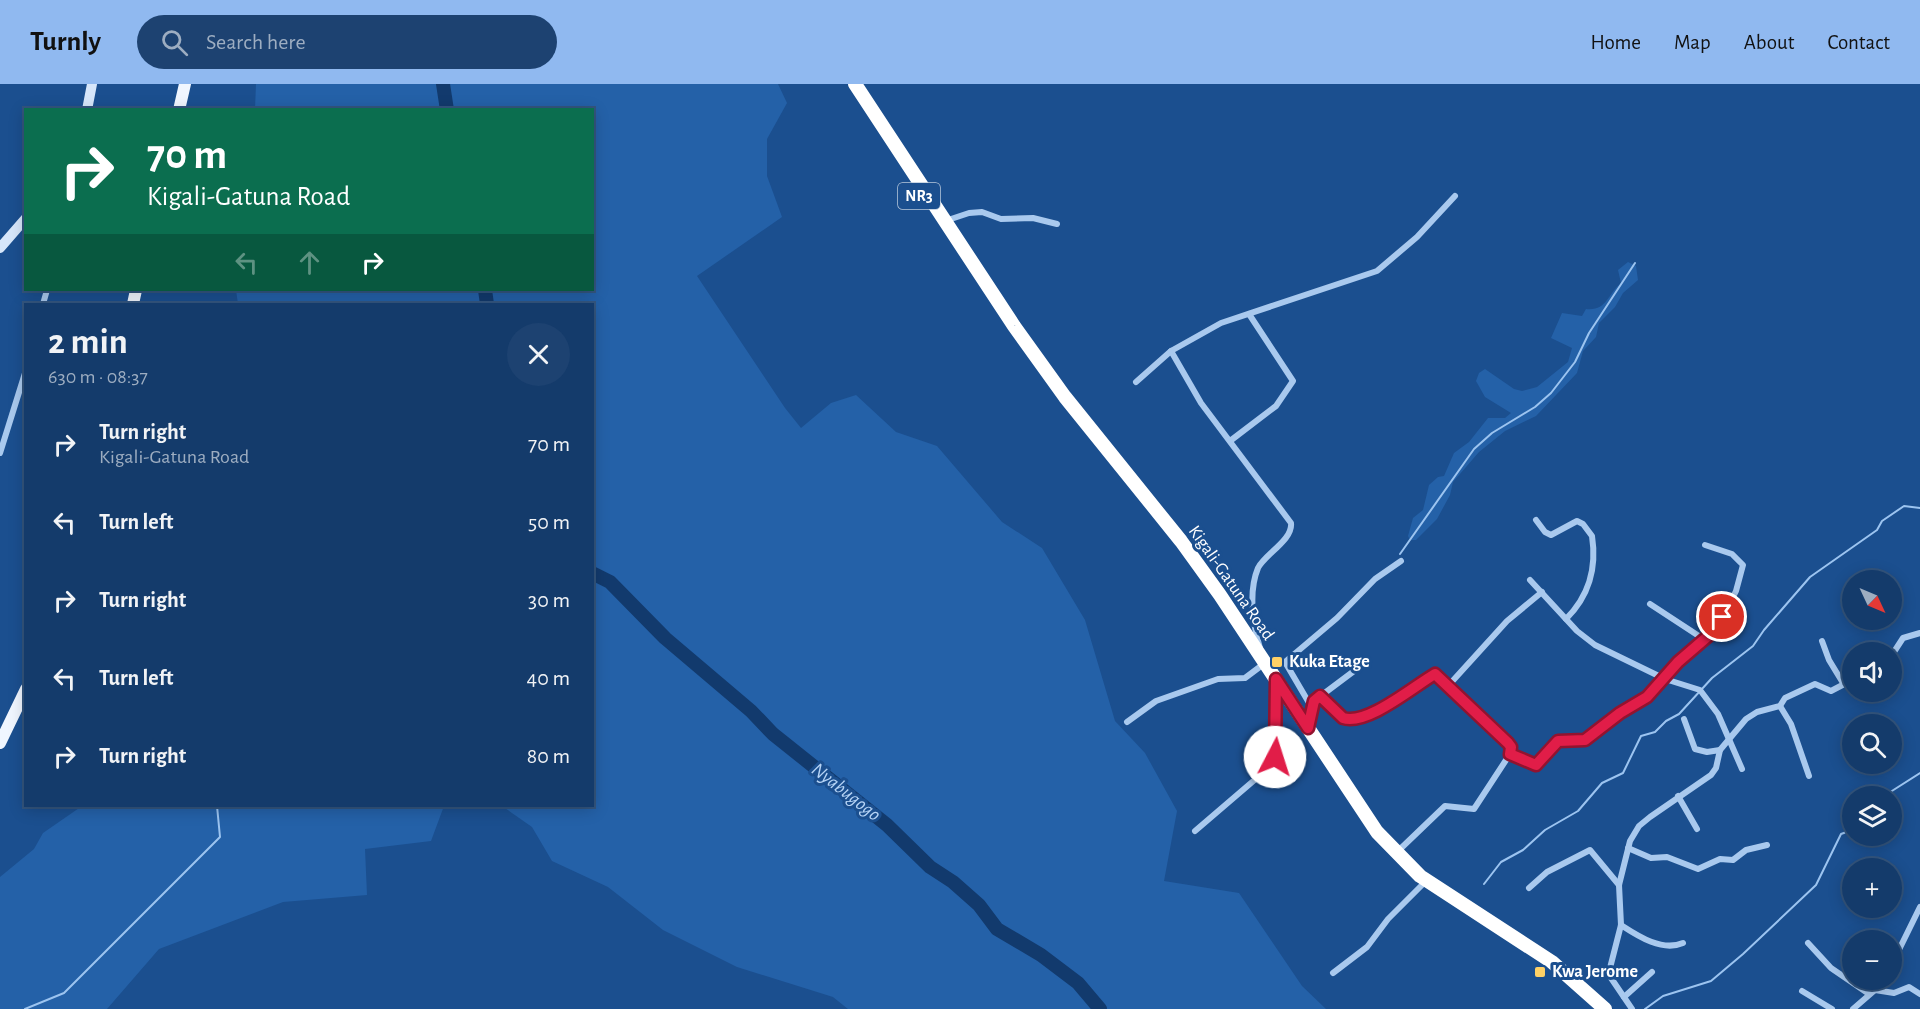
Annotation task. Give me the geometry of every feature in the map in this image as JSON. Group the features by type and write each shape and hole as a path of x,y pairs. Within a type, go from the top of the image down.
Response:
{"highway":[{"name":"Kigali-Gatuna Road","path":"845,84 926,206 1065,397 1181,541 1276,679 1372,825 1396,853 1427,881 1552,962 1605,1009"},
{"name":"Kigali-Gatuna Road","path":"855,84 999,304"}],"main road":[{"path":"179,108 185,84"},
{"path":"0,743 4,722 24,692"}],"street":[{"path":"87,108 92,84"},
{"path":"1136,381 1171,351 1202,332 1377,271 1417,237 1455,196"},
{"path":"944,221 969,213 982,212 1000,219 1033,218 1057,224"},
{"path":"0,248 24,220"},
{"path":"1230,441 1276,406 1293,381 1249,314"},
{"path":"1127,722 1156,701 1218,680 1245,678 1266,665 1253,626 1255,580 1262,562 1292,527 1201,403 1171,351"},
{"path":"0,453 24,376"},
{"path":"1536,520 1545,532 1551,535 1577,521 1583,524 1592,536 1590,582 1577,608 1566,619"},
{"path":"1510,754 1536,765 1558,741 1585,740 1620,713 1647,697 1678,662 1720,623 1732,600 1743,565 1732,554 1705,545"},
{"path":"1312,708 1285,662 1337,618 1375,579 1401,561"},
{"path":"1530,580 1566,619 1595,645 1665,679 1700,690 1718,714 1742,769"},
{"path":"1448,686 1507,621 1542,592"},
{"path":"1650,604 1705,639"},
{"path":"1900,642 1903,638 1920,633"},
{"path":"1822,641 1829,660 1842,681"},
{"path":"1308,728 1314,701 1358,668"},
{"path":"1320,696 1348,720 1386,706 1435,674 1511,747 1510,754 1474,809 1445,806 1396,853"},
{"path":"1195,831 1265,771 1275,757 1276,679"},
{"path":"1632,1009 1611,978 1610,968 1621,925 1619,885 1628,848 1639,826 1678,796 1711,776 1716,768 1720,750 1746,719 1757,712 1780,706 1785,698 1815,684 1831,690 1842,684"},
{"path":"1780,706 1791,724 1809,776"},
{"path":"1684,719 1695,748 1707,752 1720,750"},
{"path":"1678,796 1697,829"},
{"path":"1628,848 1651,858 1667,857 1698,869 1716,860 1733,860 1746,850 1759,849 1767,845"},
{"path":"1529,888 1547,872 1590,850 1619,885"},
{"path":"1334,974 1367,947 1393,913 1427,881"},
{"path":"1902,944 1920,908"},
{"path":"1621,925 1643,939 1668,945 1683,943"},
{"path":"1808,943 1831,968 1872,992 1894,993 1909,987 1920,994"},
{"path":"1624,997 1652,972"},
{"path":"1802,991 1832,1009"},
{"path":"1853,1009 1872,992"}],"shaded area":[{"path":"256,84 778,84 787,103 767,139 767,176 782,217 697,276 785,408 801,428 831,403 856,395 896,432 937,446 1002,522 1042,548 1085,620 1115,721 1145,753 1177,811 1164,881 1239,893 1302,986 1326,1009 848,1009 833,997 737,967 663,930 608,887 552,861 532,827 503,807 594,807 594,303 238,303 236,291 594,291 594,108 255,108"},
{"path":"1628,262 1636,266 1638,280 1623,293 1615,307 1599,323 1596,337 1583,351 1577,373 1536,416 1505,431 1479,452 1453,482 1450,495 1437,519 1416,540 1410,540 1408,536 1413,518 1423,510 1429,485 1438,477 1444,476 1454,453 1469,442 1488,418 1505,418 1511,413 1485,397 1476,381 1479,373 1485,369 1514,389 1522,391 1537,387 1568,362 1572,348 1551,338 1562,313 1582,316 1586,309 1603,305 1621,283 1618,270"},
{"path":"81,807 444,807 431,841 365,849 367,895 283,902 159,949 107,1009 0,1009 0,877 34,849 43,833"}],"waterway":[{"name":"Nyabugogo","path":"443,84 447,108"},
{"path":"1400,554 1474,449 1492,433 1535,407 1551,393 1575,362 1589,333 1635,263"},
{"name":"Nyabugogo","path":"485,291 487,303"},
{"path":"1484,884 1501,862 1523,850 1545,830 1578,811 1602,783 1623,773 1641,736 1655,732 1666,721 1679,714 1712,678 1753,646 1810,577 1877,530 1882,521 1904,506 1920,508"},
{"name":"Nyabugogo","path":"594,574 610,582 665,638 751,711 773,734 887,825 930,867 953,882 979,905 997,929 1041,955 1078,983 1100,1009"},
{"path":"1900,786 1920,773"},
{"path":"25,1009 64,993 220,837 217,807"},
{"path":"1645,1009 1663,996 1711,981 1743,954 1816,885 1842,834"}],"place":[{"name":"Kuka Etage","path":"1277,662"},
{"name":"Kwa Jerome","path":"1540,972"}],"route":[{"path":"1275,757 1276,679 1308,728 1314,701 1320,696 1343,718 1356,719 1386,706 1435,674 1442,679 1453,694 1508,743 1511,747 1510,754 1536,765 1553,744 1566,739 1585,740 1620,713 1647,697 1690,650 1714,631 1722,617"}]}
